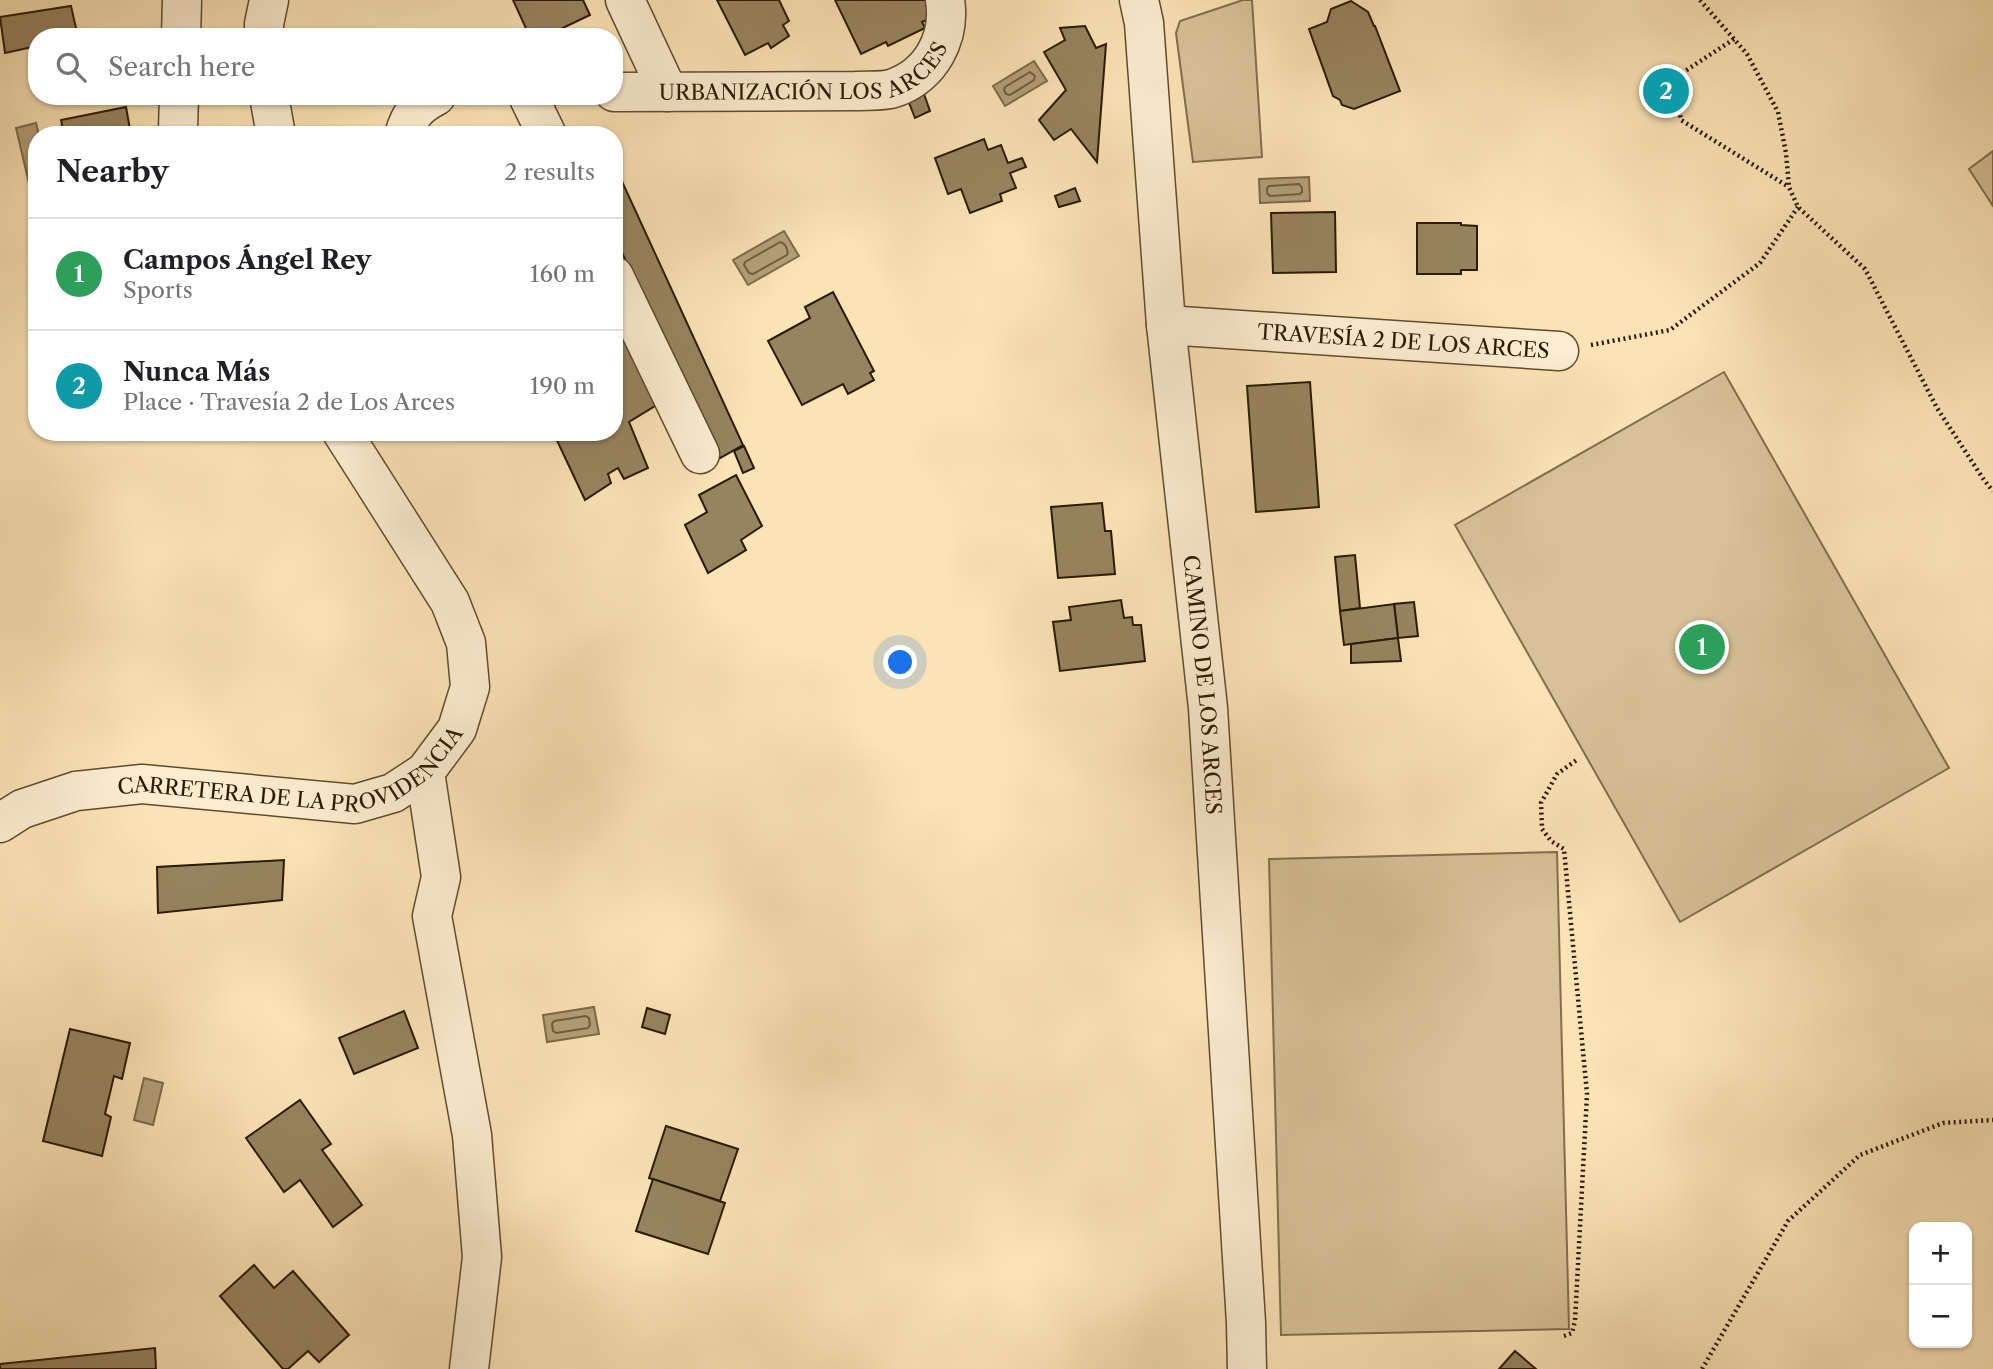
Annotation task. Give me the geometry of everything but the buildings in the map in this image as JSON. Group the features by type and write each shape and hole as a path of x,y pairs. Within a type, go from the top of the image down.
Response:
{"street":[{"path":"181,28 182,0"},
{"path":"264,28 269,0"},
{"path":"625,0 668,92"},
{"name":"URBANIZACIÓN LOS ARCES","path":"623,92 893,89 916,76 934,59 943,35 945,0"},
{"name":"CAMINO DE LOS ARCES","path":"1139,0 1144,23 1167,325 1208,708 1247,1369"},
{"path":"178,126 179,105"},
{"path":"271,105 274,126"},
{"path":"406,126 419,105"},
{"path":"532,105 543,126"},
{"path":"623,295 700,454"},
{"name":"TRAVESÍA 2 DE LOS ARCES","path":"1167,325 1559,351"},
{"name":"CARRETERA DE LA PROVIDENCIA","path":"0,824 22,809 76,791 142,784 355,804 393,793 425,772 457,729 470,687 466,643 450,602 348,441"},
{"path":"425,772 441,877 432,916 472,1135 482,1257 469,1369"}],"path":[{"path":"1700,0 1747,54 1778,112 1789,187 1798,207 1865,269 1937,408 1993,491"},
{"path":"1734,39 1673,79 1681,120 1789,187"},
{"name":"TRAVESÍA 2 DE LOS ARCES","path":"1559,351 1670,330 1760,263 1798,207"},
{"path":"1564,1336 1572,1333 1575,1321 1587,1094 1564,849 1551,842 1542,830 1541,803 1557,774 1578,759"},
{"path":"1702,1369 1788,1221 1860,1155 1943,1123 1993,1120"}],"shaded area":[{"path":"1243,0 1252,0 1262,157 1193,162 1176,33 1180,21"},
{"path":"1993,151 1993,206 1969,169"},
{"path":"1724,372 1949,768 1680,922 1455,525"},
{"path":"1557,852 1569,1329 1281,1335 1269,859"}],"water":[{"path":"1034,61 1047,81 1005,106 993,86"},
{"path":"36,123 37,126 28,126 28,179 16,128"},
{"path":"1309,177 1310,201 1260,203 1259,179"},
{"path":"784,231 799,256 748,285 733,260"},
{"path":"594,1007 599,1034 547,1042 543,1015"},
{"path":"144,1078 163,1083 153,1125 134,1120"}],"place":[{"name":"Nunca Más","path":"1666,91"},
{"name":"Campos Ángel Rey","path":"1702,647"}]}
